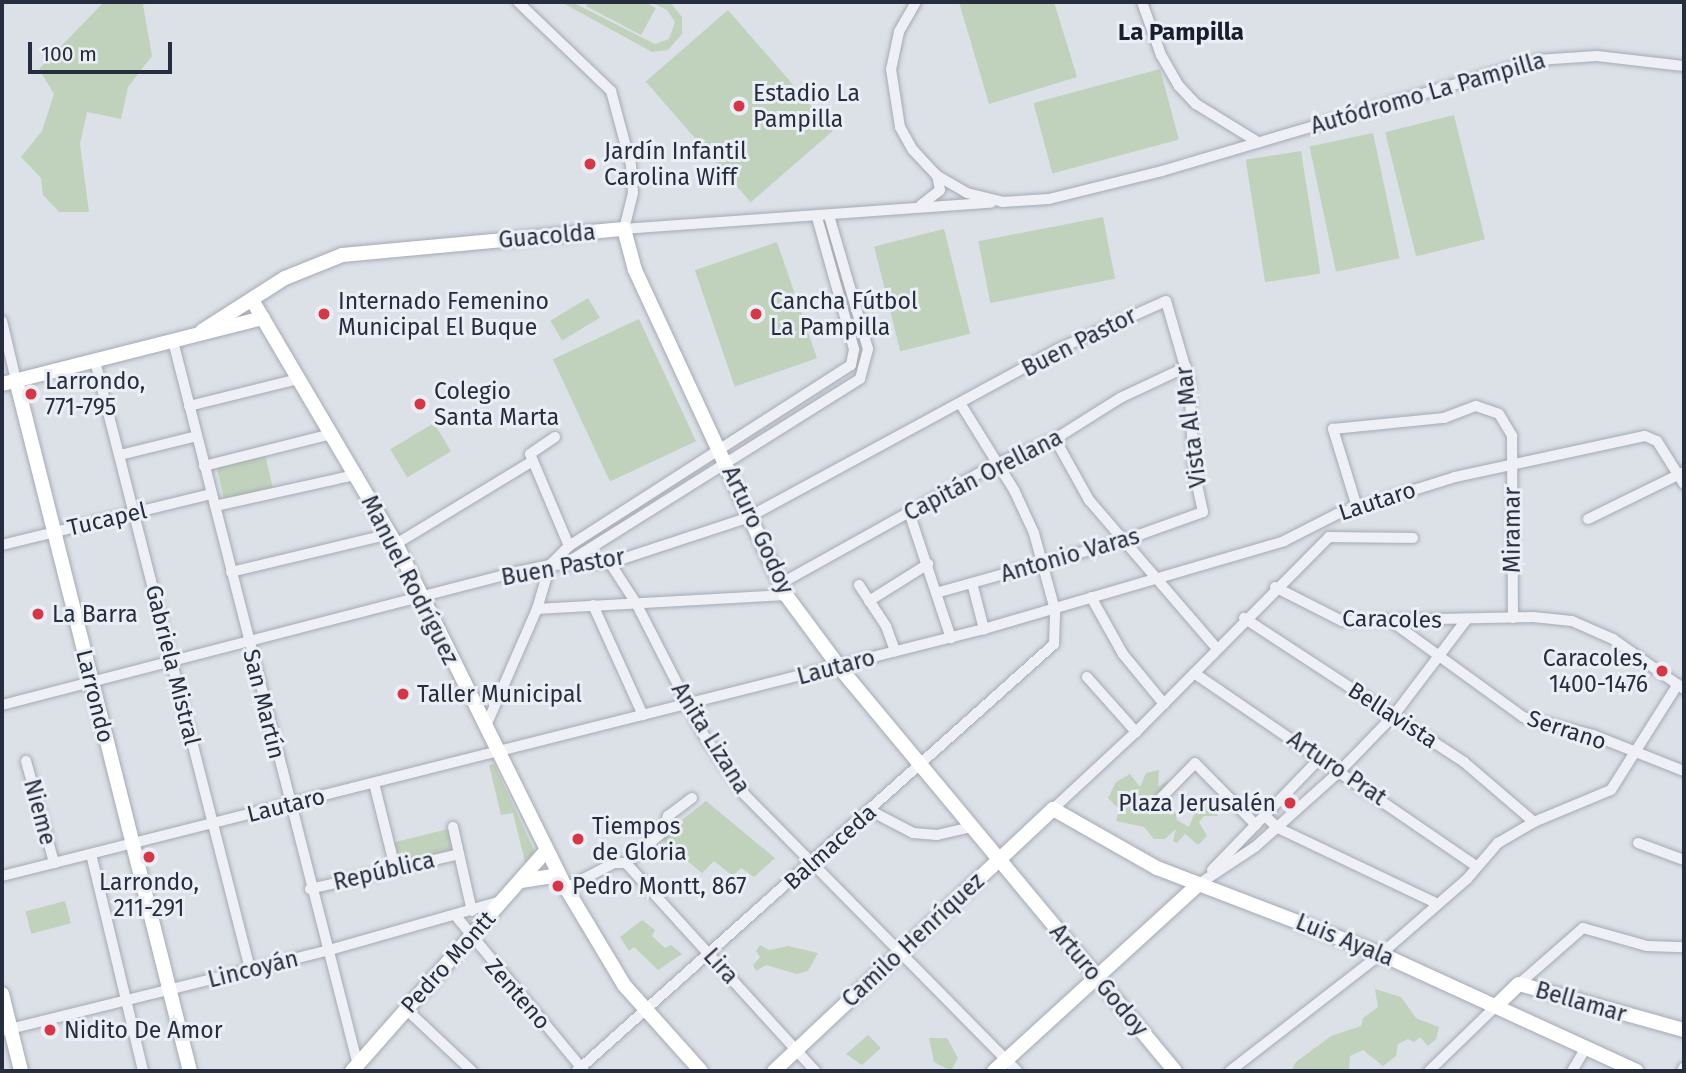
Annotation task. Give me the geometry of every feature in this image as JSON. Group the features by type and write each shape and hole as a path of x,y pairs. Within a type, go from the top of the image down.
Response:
{"street":[{"name":"Arturo Godoy","path":"518,2 611,91 631,164 633,193 624,229 635,270 722,454 747,518 783,589 840,668 1175,1071"},
{"name":"Autódromo La Pampilla","path":"916,2 895,44 891,94 908,142 936,175 967,193 1002,202 1049,199 1258,142 1544,58 1617,57 1684,66"},
{"path":"1142,2 1161,55 1188,97 1258,142"},
{"name":"Guacolda","path":"911,209 937,197 941,184 936,175"},
{"name":"Guacolda","path":"202,331 295,274 342,255 624,229 1002,202"},
{"path":"484,729 537,609 550,565 569,546 722,454 850,388 866,368 868,349 829,216"},
{"path":"550,565 573,559 722,454 845,372 853,360 854,349 817,217"},
{"name":"Manuel Rodríguez","path":"252,300 393,539 424,598 484,729 545,852 609,963 646,1010 701,1071"},
{"name":"Vista Al Mar","path":"1166,302 1186,367 1194,471 1203,512"},
{"name":"Buen Pastor","path":"2,705 550,565 610,563 747,518 1103,325 1166,302"},
{"name":"Guacolda","path":"9,382 173,341 202,331 263,318"},
{"name":"Larrondo","path":"2,321 9,382 54,532 190,1071"},
{"name":"San Martín","path":"173,341 356,1069"},
{"name":"Gabriela Mistral","path":"95,361 250,969"},
{"name":"Capitán Orellana","path":"537,609 783,589 909,512 996,464 1055,439 1120,398 1186,367"},
{"path":"189,406 298,379"},
{"path":"960,403 1021,504 1043,565 1055,610"},
{"name":"Miramar","path":"1357,507 1333,429 1444,418 1482,407 1503,418 1512,443 1513,618"},
{"path":"204,466 331,434"},
{"path":"120,455 197,436"},
{"name":"Lautaro","path":"2,876 840,668 1055,610 1284,541 1357,507 1455,477 1512,468 1642,436 1659,444 1681,477"},
{"path":"555,437 533,449 531,462 569,546"},
{"path":"1055,439 1072,474 1122,541 1217,649"},
{"path":"231,572 393,539 531,462"},
{"path":"215,506 355,475"},
{"path":"1588,519 1681,477"},
{"name":"Tucapel","path":"2,545 211,494"},
{"path":"909,512 951,638"},
{"name":"Antonio Varas","path":"936,593 1043,565 1203,512"},
{"path":"1053,808 1136,732 1195,673 1244,618 1329,537 1413,538"},
{"name":"Anita Lizana","path":"610,563 636,603 688,705 745,795 1017,1071"},
{"path":"869,601 928,564"},
{"path":"972,583 984,629"},
{"path":"859,585 895,651"},
{"name":"Caracoles","path":"1275,587 1333,619 1391,621 1551,618 1592,628 1681,687"},
{"path":"1091,597 1123,654 1164,704"},
{"path":"593,606 643,715"},
{"name":"Balmaceda","path":"581,1070 1052,648 1058,634 1055,610"},
{"name":"Bellavista","path":"1244,618 1464,762 1534,822"},
{"path":"1199,884 1278,828 1339,771 1394,715 1468,619"},
{"name":"Serrano","path":"1391,621 1437,659 1523,717 1594,736 1634,754 1684,771"},
{"name":"Arturo Prat","path":"1195,673 1476,866"},
{"path":"1087,677 1136,732"},
{"path":"1230,1071 1381,954 1438,904 1498,843 1534,822 1611,790 1681,687"},
{"path":"994,1071 1199,884 1321,757"},
{"name":"Nieme","path":"26,761 54,863"},
{"path":"1160,799 1195,763 1256,825"},
{"path":"374,783 395,868"},
{"path":"519,881 562,882 614,863 626,863 663,832 668,816 692,798"},
{"name":"Camilo Henríquez","path":"774,1071 1053,808"},
{"name":"Luis Ayala","path":"1053,808 1130,855 1381,954 1637,1071"},
{"path":"871,811 895,827 925,835 971,827"},
{"path":"1265,816 1278,828 1438,904"},
{"path":"453,827 472,911"},
{"path":"1638,843 1684,860"},
{"name":"Pedro Montt","path":"356,1069 545,852"},
{"path":"91,854 143,1071"},
{"name":"República","path":"310,889 459,854"},
{"name":"Lira","path":"626,863 815,1071"},
{"name":"Lincoyán","path":"6,1030 326,951 502,901"},
{"name":"Zenteno","path":"455,915 470,938 581,1070"},
{"path":"1519,984 1583,928 1647,946 1684,947"},
{"name":"Bellamar","path":"1429,1071 1519,984 1684,1030"},
{"path":"2,994 6,1030 21,1071"},
{"path":"406,1009 472,1071"},
{"path":"1572,1071 1587,1046"}],"green space":[{"path":"104,2 148,2 143,5 152,56 128,87 121,119 87,112 80,144 89,212 59,212 43,195 41,178 21,157 42,131 54,94 39,69"},
{"path":"561,2 572,2 655,44 669,39 675,22 667,10 651,2 670,2 682,17 682,34 668,50 652,52"},
{"path":"589,2 644,2 656,8 641,35 586,6"},
{"path":"959,2 1054,2 1077,77 989,104"},
{"name":"Estadio La Pampilla","path":"728,10 833,131 751,202 646,82"},
{"path":"1160,69 1179,140 1052,173 1033,103"},
{"path":"1454,115 1485,239 1416,256 1385,132"},
{"path":"1373,133 1400,258 1336,272 1309,147"},
{"path":"1301,151 1320,273 1265,282 1246,160"},
{"path":"1103,217 1115,279 990,303 978,241"},
{"name":"Cancha Fútbol La Pampilla","path":"944,229 970,334 900,351 874,246"},
{"name":"Cancha Fútbol La Pampilla","path":"777,242 817,358 735,387 695,270"},
{"path":"588,298 600,318 562,340 550,321"},
{"path":"639,319 696,441 610,482 553,359"},
{"path":"434,423 451,451 407,478 390,449"},
{"path":"265,454 273,490 225,501 216,465"},
{"path":"494,764 535,852 526,866 513,813 501,815 489,765"},
{"path":"1159,770 1158,787 1169,780 1154,803 1171,815 1175,811 1177,820 1189,827 1198,805 1210,804 1218,816 1204,816 1199,822 1207,836 1198,845 1185,834 1177,843 1173,841 1176,829 1165,839 1154,839 1144,827 1116,821 1119,809 1108,798 1116,782 1130,774 1140,787 1146,773"},
{"path":"706,801 775,858 754,877 741,868 733,876 714,861 702,873 659,838"},
{"path":"448,829 453,849 400,863 395,842"},
{"path":"65,901 71,923 31,934 25,912"},
{"path":"642,920 655,930 652,936 665,948 671,945 682,954 658,970 634,947 629,951 620,937"},
{"path":"760,945 769,950 788,946 818,953 808,971 797,974 766,965 756,971 753,965 760,957 756,951"},
{"path":"1375,989 1401,997 1416,1018 1439,1027 1436,1039 1428,1046 1420,1037 1414,1042 1408,1039 1398,1044 1396,1056 1383,1066 1363,1050 1350,1056 1349,1071 1291,1071 1296,1062 1331,1036 1361,1026 1363,1018 1378,1007"},
{"path":"868,1035 881,1048 862,1065 846,1054"},
{"path":"929,1038 947,1038 958,1058 951,1071 934,1062"}],"place":[{"name":"Estadio La Pampilla","path":"739,106"},
{"name":"Jardín Infantil Carolina Wiff","path":"590,164"},
{"name":"Internado Femenino Municipal El Buque","path":"324,314"},
{"name":"Cancha Fútbol La Pampilla","path":"756,314"},
{"name":"Larrondo, 771-795","path":"31,394"},
{"name":"Colegio Santa Marta","path":"420,404"},
{"name":"La Barra","path":"38,614"},
{"name":"Caracoles, 1400-1476","path":"1662,671"},
{"name":"Taller Municipal","path":"403,694"},
{"name":"Plaza Jerusalén","path":"1290,803"},
{"name":"Tiempos de Gloria","path":"578,839"},
{"name":"Larrondo, 211-291","path":"149,857"},
{"name":"Pedro Montt, 867","path":"558,886"},
{"name":"Nidito De Amor","path":"50,1030"}],"district":[{"name":"La Pampilla","path":"1181,33"}]}
